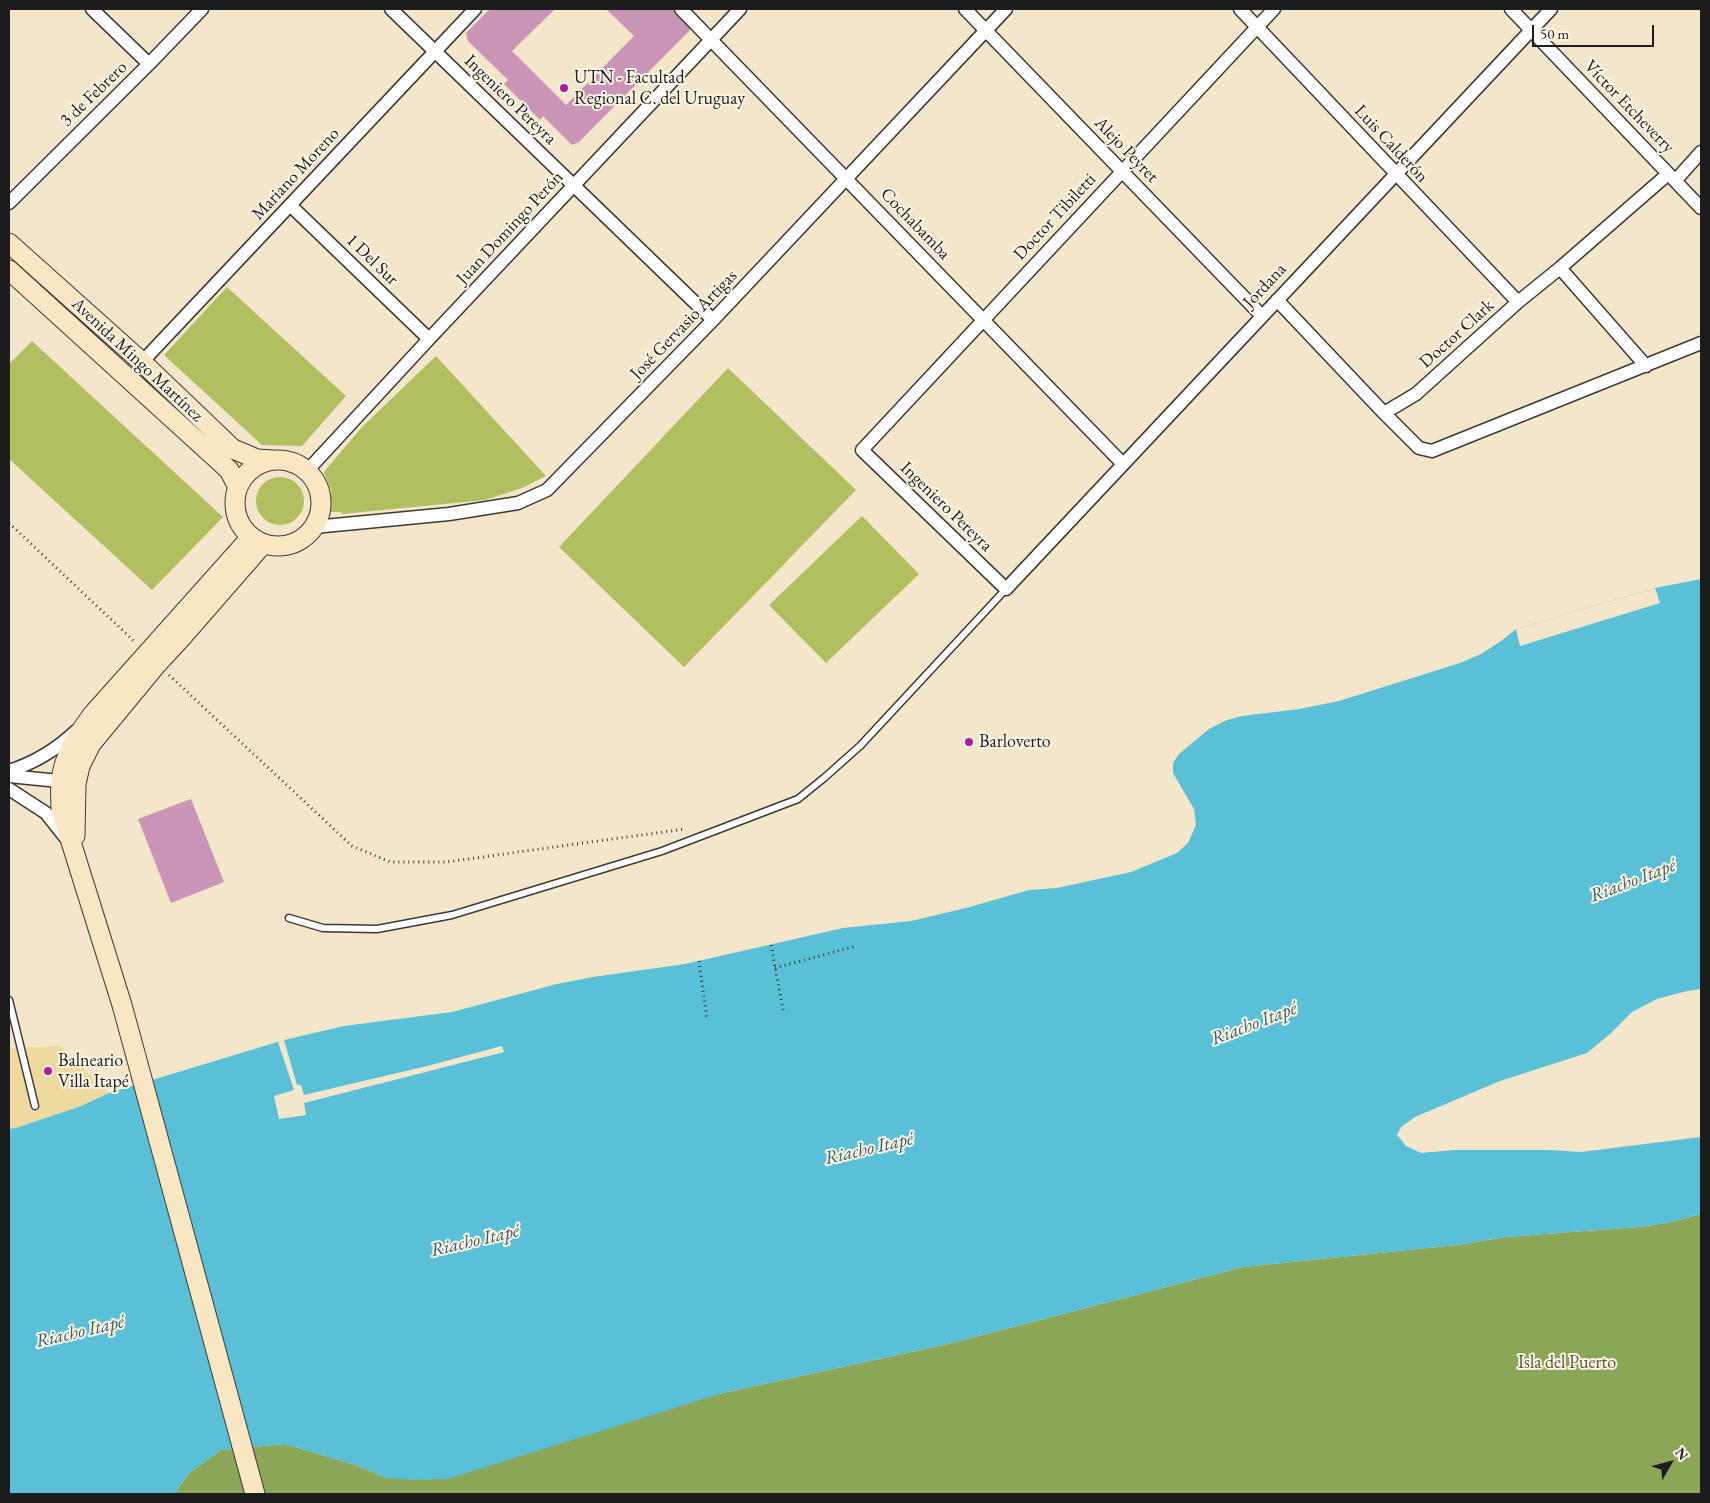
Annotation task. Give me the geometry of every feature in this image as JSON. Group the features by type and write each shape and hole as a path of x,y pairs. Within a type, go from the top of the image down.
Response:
{"street":[{"path":"92,9 149,64"},
{"name":"3 de Febrero","path":"9,203 202,9"},
{"name":"Ingeniero Pereyra","path":"391,9 714,320"},
{"name":"Mariano Moreno","path":"142,362 475,9"},
{"name":"Cochabamba","path":"681,9 1123,464"},
{"name":"Juan Domingo Perón","path":"307,471 740,9"},
{"name":"Alejo Peyret","path":"964,9 1262,316"},
{"name":"José Gervasio Artigas","path":"314,527 449,514 518,504 547,490 714,320 1006,9"},
{"name":"Luis Calderón","path":"1240,9 1518,302"},
{"name":"Doctor Tibiletti","path":"862,450 1274,9"},
{"name":"Víctor Etcheverry","path":"1511,9 1701,208"},
{"name":"Jordana","path":"1006,589 1551,9"},
{"name":"Doctor Clark","path":"1384,413 1416,394 1518,302 1701,152"},
{"name":"1 Del Sur","path":"290,205 429,339"},
{"name":"Avenida Mingo Martínez","path":"9,243 142,362 233,449 257,459 273,460"},
{"path":"1560,268 1646,366"},
{"name":"Avenida Mingo Martínez","path":"9,270 229,470 238,487"},
{"path":"1277,300 1419,448 1432,451 1701,343"},
{"name":"Ingeniero Pereyra","path":"862,450 1006,589"},
{"path":"273,460 297,464 307,471 315,481 320,492 321,504 319,516 314,527 304,538 292,544 278,547 257,540 242,526 236,514 235,500 238,487 244,477 262,463 273,460"},
{"path":"255,1494 122,1005 61,810 69,782 80,766 91,744 152,659 257,540"},
{"path":"9,771 41,757 66,740 152,659"},
{"path":"69,782 66,755 79,732 95,711"},
{"path":"9,776 69,782"},
{"path":"9,789 46,813 56,824 73,850"}],"lane":[{"path":"289,918 323,928 377,929 452,915 662,850 798,799 860,746 1006,589"},
{"path":"9,1000 35,1106"}],"path":[{"path":"9,523 352,846 390,862 446,862 689,829"},
{"path":"771,945 784,1010"},
{"path":"775,968 856,946"},
{"path":"698,961 707,1019"}],"green space":[{"path":"227,287 346,396 302,446 262,445 164,355"},
{"path":"32,341 223,517 152,590 9,459 9,364"},
{"path":"436,356 546,476 522,488 485,500 342,514 341,512 330,512 331,490 324,472 361,428"},
{"path":"728,368 856,490 684,667 559,547"},
{"path":"280,477 289,479 297,484 302,492 304,501 302,510 297,518 289,523 280,525 271,523 263,518 258,510 256,501 258,492 263,484 271,479"},
{"path":"862,516 919,574 826,663 769,605"},
{"name":"Isla del Puerto","path":"1701,1214 1701,1494 174,1494 189,1473 221,1450 285,1444 352,1464 387,1478 723,1393 948,1344 1243,1267 1457,1245 1506,1237 1639,1227 1672,1222"}],"sand":[{"name":"Balneario Villa Itapé","path":"61,1046 109,1093 81,1106 9,1129 9,1048"}],"water":[{"name":"Riacho Itapé","path":"1701,579 1701,989 1657,999 1632,1012 1587,1053 1500,1081 1415,1117 1401,1127 1397,1135 1406,1146 1421,1153 1453,1150 1550,1150 1581,1152 1701,1137 1701,1214 1672,1222 1639,1227 1506,1237 1457,1245 1243,1267 948,1344 723,1393 447,1479 415,1480 387,1478 352,1464 285,1444 221,1450 189,1473 174,1494 9,1494 9,1129 81,1106 109,1093 284,1040 344,1026 452,1012 557,984 685,964 843,928 911,921 1029,890 1057,888 1131,872 1177,853 1188,843 1196,825 1194,809 1173,773 1173,763 1179,754 1209,729 1227,720 1242,716 1299,709 1339,701 1460,663 1481,654 1516,629 1655,588"}],"pier":[{"path":"1655,588 1660,603 1520,646 1516,629"},
{"path":"284,1040 297,1085 301,1085 304,1095 502,1046 504,1052 304,1103 306,1115 279,1119 274,1096 294,1090 278,1042"}],"building":[{"path":"490,9 555,9 512,51 566,105 634,36 606,9 680,9 689,17 690,30 579,142 572,145 543,116 540,120 504,84 508,80 468,41 466,33"},
{"path":"191,799 224,882 171,903 138,819"}],"place":[{"name":"UTN - Facultad Regional C. del Uruguay","path":"564,88"},
{"name":"Barloverto","path":"969,742"},
{"name":"Balneario Villa Itapé","path":"48,1071"}]}
